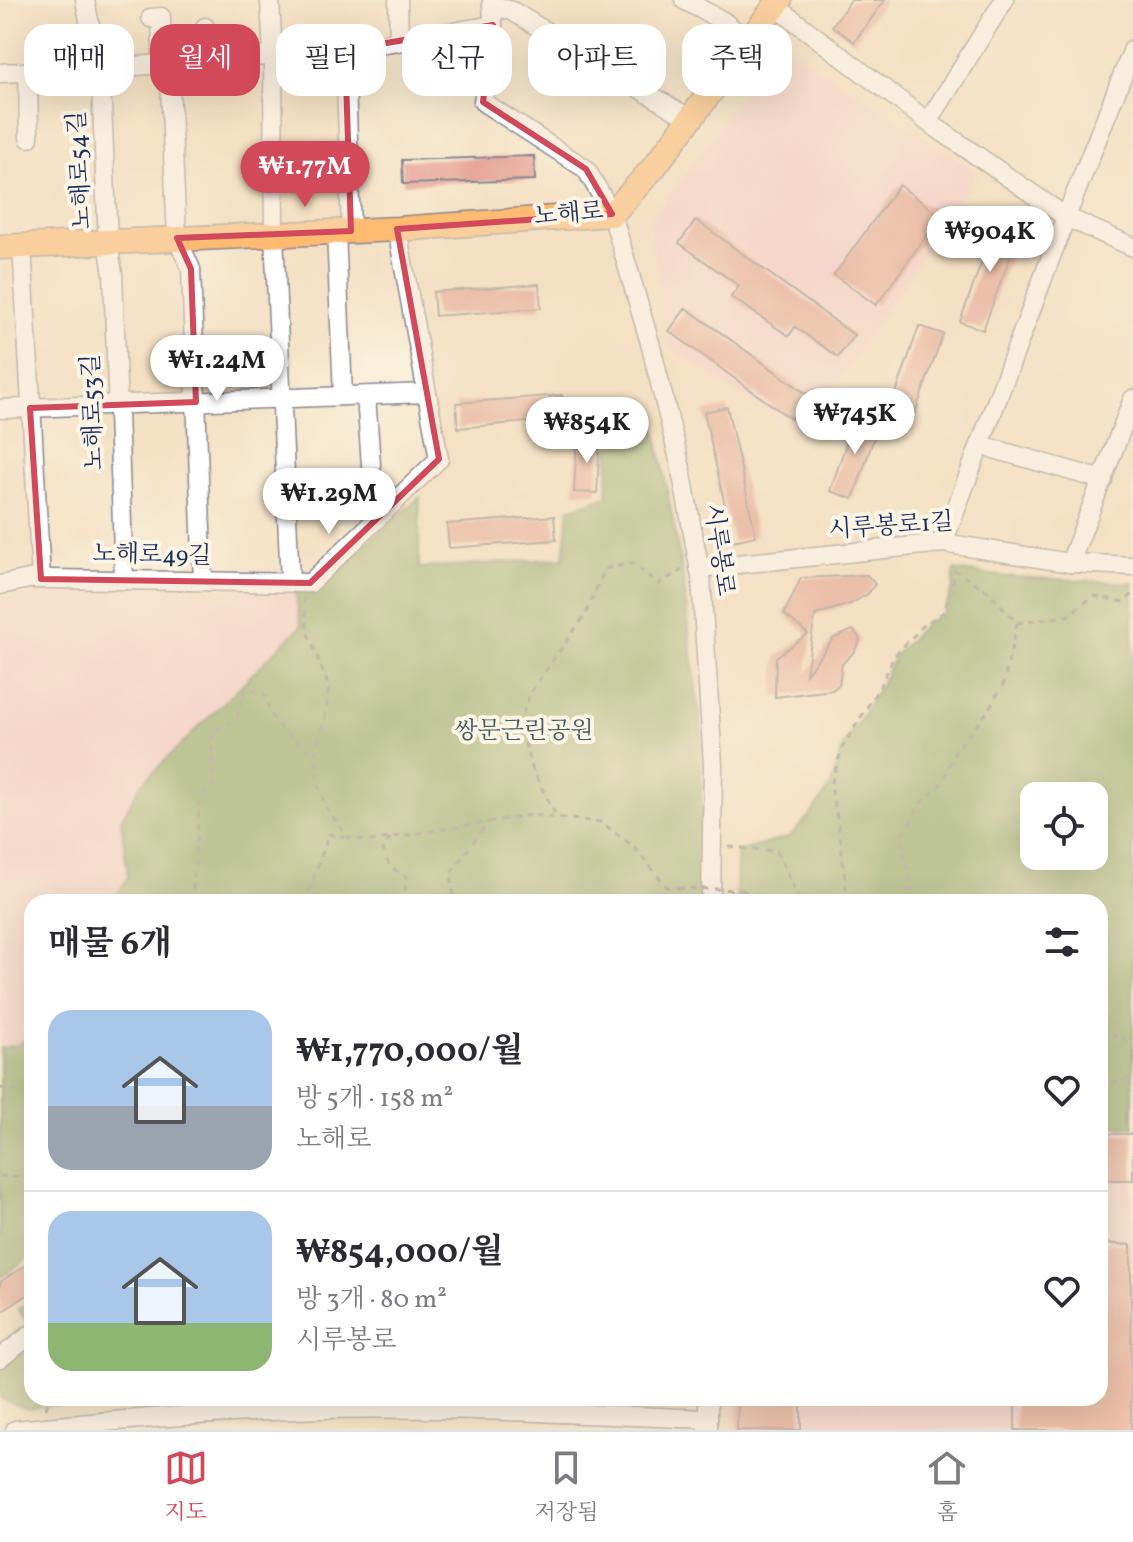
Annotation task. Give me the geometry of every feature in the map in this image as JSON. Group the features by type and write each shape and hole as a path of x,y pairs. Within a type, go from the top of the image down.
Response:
{"main road":[{"name":"노해로","path":"761,24 777,3"},
{"name":"노해로","path":"11,246 397,229 612,214 654,167 707,96"}],"street":[{"name":"노해로54길","path":"85,0 89,24"},
{"path":"270,0 274,234 282,399 297,582 310,583 439,459 397,229"},
{"path":"398,0 399,42"},
{"path":"684,0 716,8 732,24"},
{"path":"928,122 1004,0"},
{"path":"493,24 492,3 512,11 690,119"},
{"path":"777,3 928,122 1066,217 1133,247"},
{"path":"151,18 161,17 161,24"},
{"path":"386,44 402,41"},
{"path":"1124,96 1133,49"},
{"path":"260,57 276,56"},
{"path":"0,73 24,71"},
{"path":"943,543 1066,217 1133,82"},
{"path":"28,96 29,138"},
{"name":"노해로54길","path":"102,96 108,243"},
{"path":"170,96 177,238 191,269 203,581"},
{"path":"343,396 345,96"},
{"name":"시루봉로","path":"484,96 483,102 586,169 612,214 650,343 680,464 712,751 711,894"},
{"name":"노해로53길","path":"108,243 113,274 124,580"},
{"name":"노해로","path":"11,246 30,408 41,579"},
{"path":"0,409 427,393"},
{"path":"366,396 375,520"},
{"path":"1070,563 1133,399"},
{"path":"980,445 1103,480"},
{"name":"시루봉로1길","path":"691,569 943,543 1070,563 1133,566"},
{"name":"노해로49길","path":"0,585 41,579 297,582"},
{"path":"0,1358 24,1340"},
{"path":"15,1430 162,1417 397,1406"},
{"path":"473,1406 708,1425"},
{"path":"296,1410 296,1430"}],"path":[{"path":"556,816 533,771 519,724 532,690 585,615 605,569 633,563 658,584 691,569"},
{"path":"846,894 831,785 842,748 895,655 925,624 943,613 953,588 954,570 988,591 1017,623"},
{"path":"297,582 307,631 329,687 325,718 315,754 318,785 326,807 347,837"},
{"path":"1017,623 1067,616 1094,596 1124,602 1133,594"},
{"path":"913,894 901,840 920,804 943,782 955,752 987,712 1004,683 1017,623"},
{"path":"194,894 200,796 213,785 211,740 217,729 232,725 239,715 239,701 247,688 267,696 267,708 278,729 315,754"},
{"path":"308,894 329,834 370,841 531,815 601,822 633,846 667,887 743,890 748,894"},
{"path":"454,894 451,873 489,821"},
{"path":"390,838 383,851 390,867 406,876 405,894"},
{"path":"711,845 777,851 796,894"},
{"path":"906,894 911,886"},
{"path":"1108,1033 1133,1046"},
{"path":"1108,1083 1122,1082 1133,1075"},
{"path":"0,1088 24,1092"},
{"path":"0,1176 24,1177"}],"highlighted area":[{"path":"493,25 483,102 586,169 612,214 397,229 439,459 310,583 41,579 30,408 196,402 191,269 177,238 351,231 345,50"}],"shaded area":[{"path":"792,50 977,172 803,437 669,347 649,222 741,96 792,96"},
{"path":"139,587 295,591 301,626 141,784 121,820 128,877 118,894 24,894 24,1040 18,1045 0,1048 0,599"},
{"path":"1108,1127 1133,1127 1133,1430 731,1430 732,1406 1108,1406"}],"green space":[{"name":"쌍문근린공원","path":"652,408 682,570 701,729 702,894 118,894 128,877 121,820 141,784 301,626 295,591 315,593 323,581 420,497 419,568 564,558 569,509 607,496 611,415"},
{"path":"954,570 999,576 1133,583 1133,1127 1108,1127 1108,894 736,894 737,852 789,837 812,813 831,785 842,748 895,655 925,624 943,613 953,588"},
{"path":"24,1040 24,1261 0,1278 0,1048 18,1045"},
{"path":"24,1327 24,1406 47,1406 27,1409 0,1398 0,1343"}],"building":[{"path":"851,0 885,0 854,42 832,26"},
{"path":"534,156 535,180 403,184 402,160"},
{"path":"899,185 941,216 876,305 834,275"},
{"path":"997,219 1021,227 983,330 960,322"},
{"path":"696,220 854,335 838,357 795,327 789,336 731,297 739,286 679,243"},
{"path":"539,284 541,308 435,316 433,292"},
{"path":"686,308 808,395 791,419 669,331"},
{"path":"919,326 943,334 915,413 892,405"},
{"path":"562,395 564,419 458,428 456,403"},
{"path":"727,407 756,536 733,541 704,412"},
{"path":"857,412 880,420 853,499 830,491"},
{"path":"577,436 600,438 597,493 574,492"},
{"path":"554,516 556,540 449,548 447,524"},
{"path":"867,575 875,584 868,594 850,604 815,615 806,674 834,638 853,630 860,640 842,664 839,685 832,690 775,697 776,657 808,634 784,614 801,578"},
{"path":"1108,1134 1133,1134 1133,1180 1108,1180"},
{"path":"1108,1244 1131,1245 1131,1430 1015,1430 1015,1406 1108,1406"},
{"path":"24,1266 24,1297 0,1313 0,1282"},
{"path":"738,1406 801,1406 801,1430 737,1430"}]}
